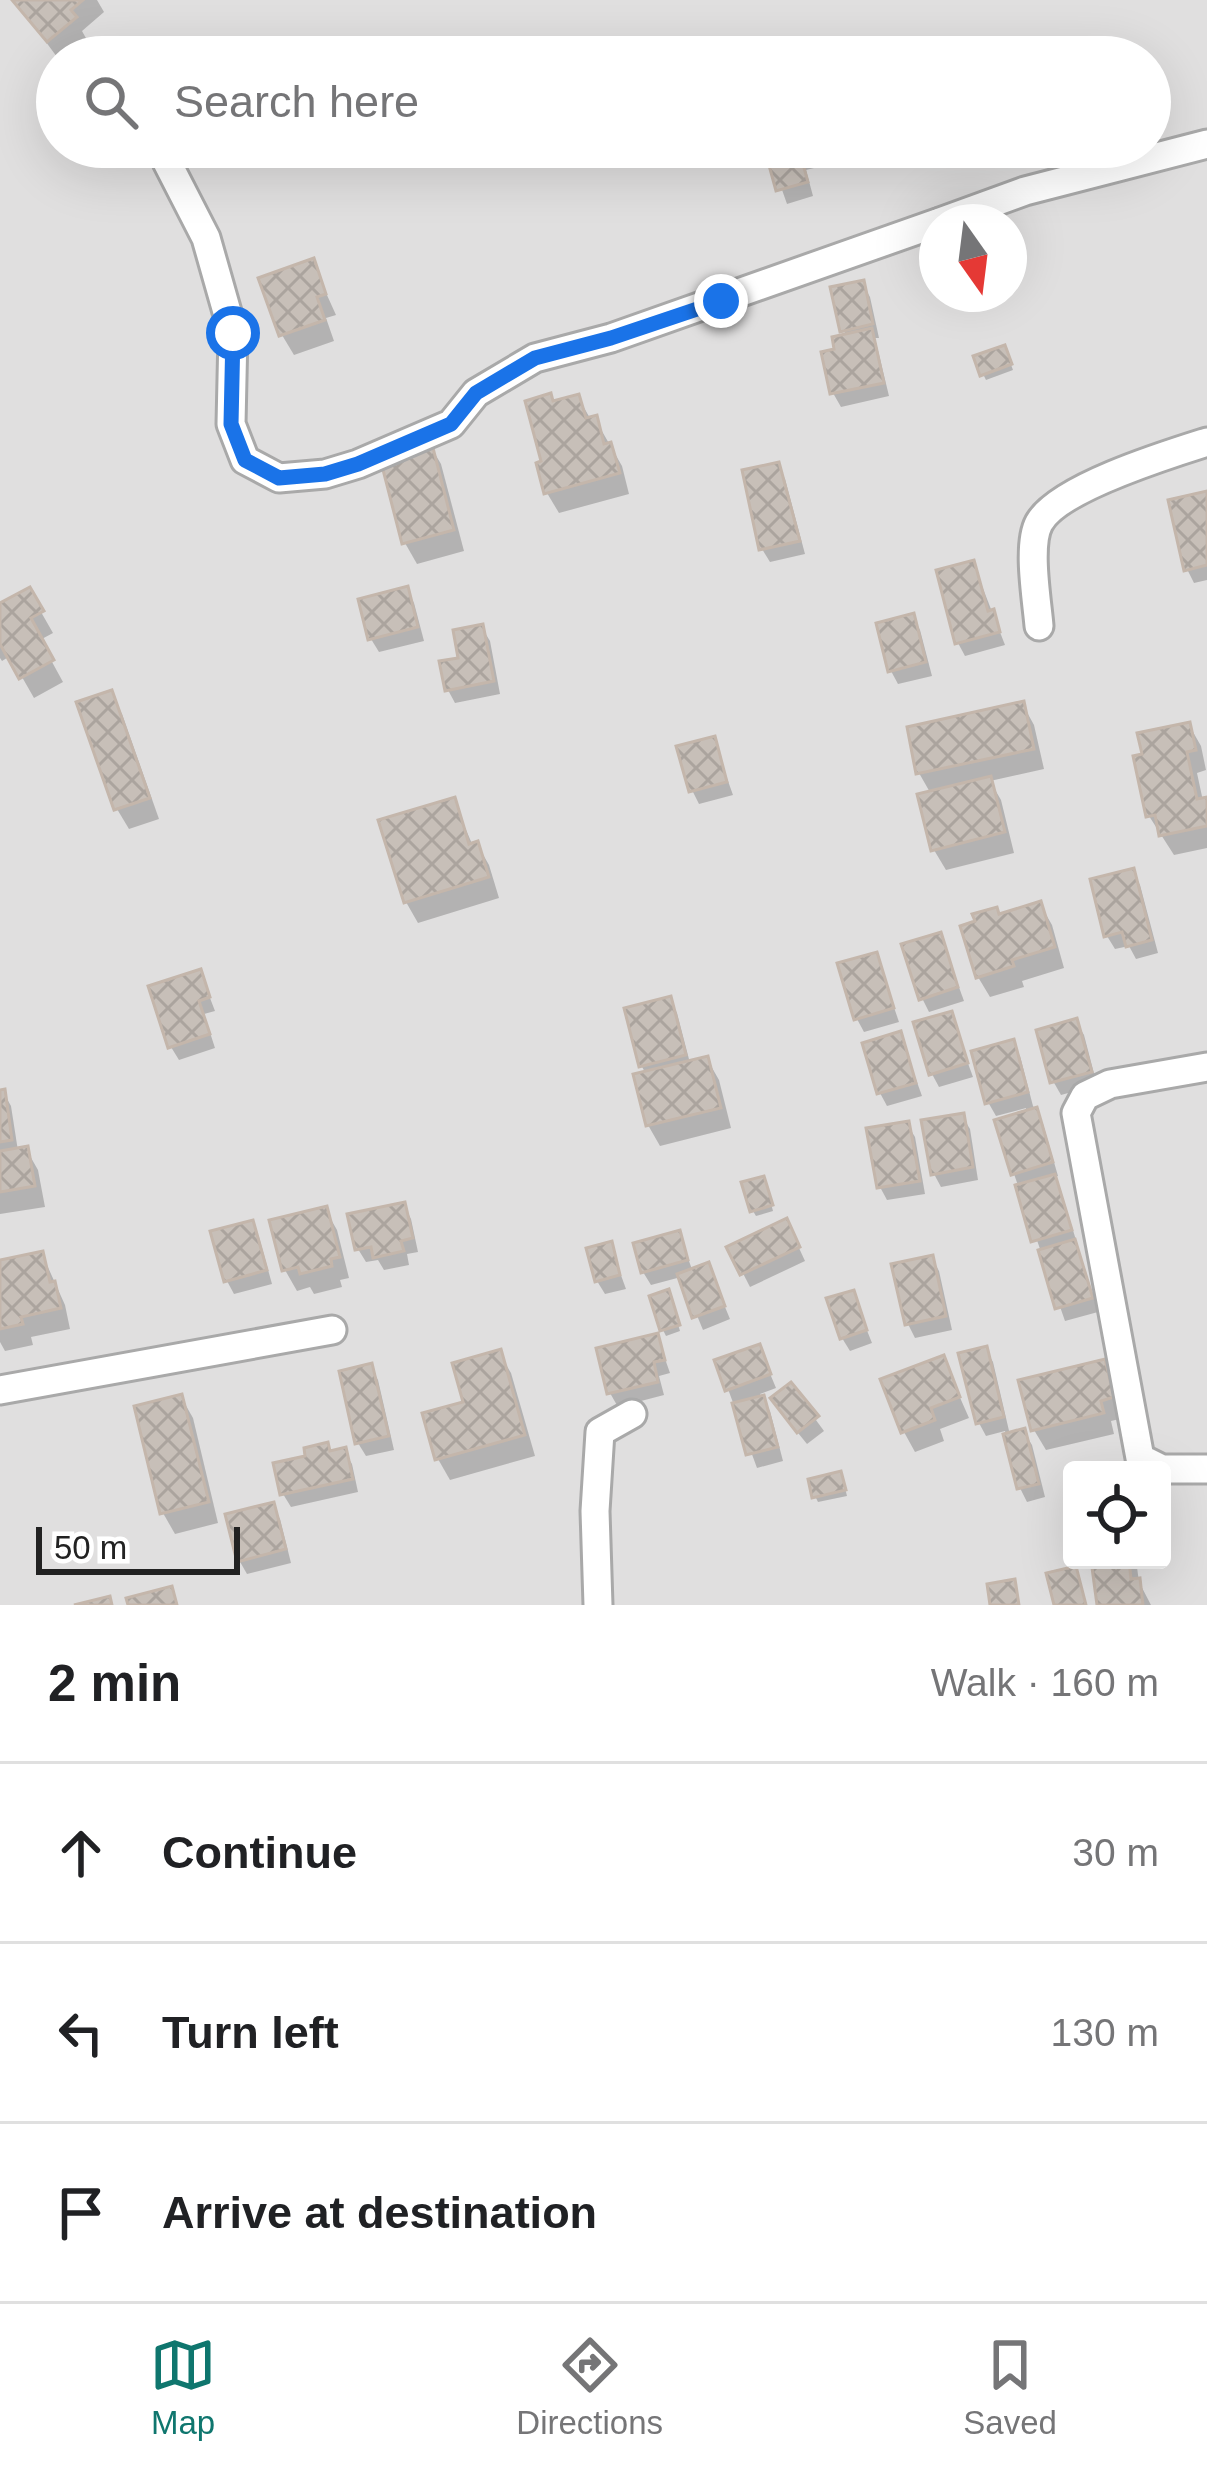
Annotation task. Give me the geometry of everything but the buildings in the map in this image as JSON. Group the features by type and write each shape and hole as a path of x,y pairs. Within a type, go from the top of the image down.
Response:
{"street":[{"path":"1171,153 1207,144"},
{"path":"170,168 206,238 233,333 231,424 245,460 279,478 325,474 451,424 476,393 535,358 611,338 919,230"},
{"path":"990,204 1114,168"},
{"path":"1039,626 1034,556 1039,523 1070,496 1143,463 1207,442"},
{"path":"1207,1067 1109,1084 1085,1096 1076,1113 1140,1458 1162,1469 1207,1469"},
{"path":"0,1390 332,1330"},
{"path":"598,1605 595,1511 600,1432 632,1414"}],"shaded area":[{"path":"0,0 1207,0 1207,1605 0,1605"}],"route":[{"path":"233,333 231,424 245,460 279,478 303,477 358,464 451,424 476,393 535,358 721,301"}]}
